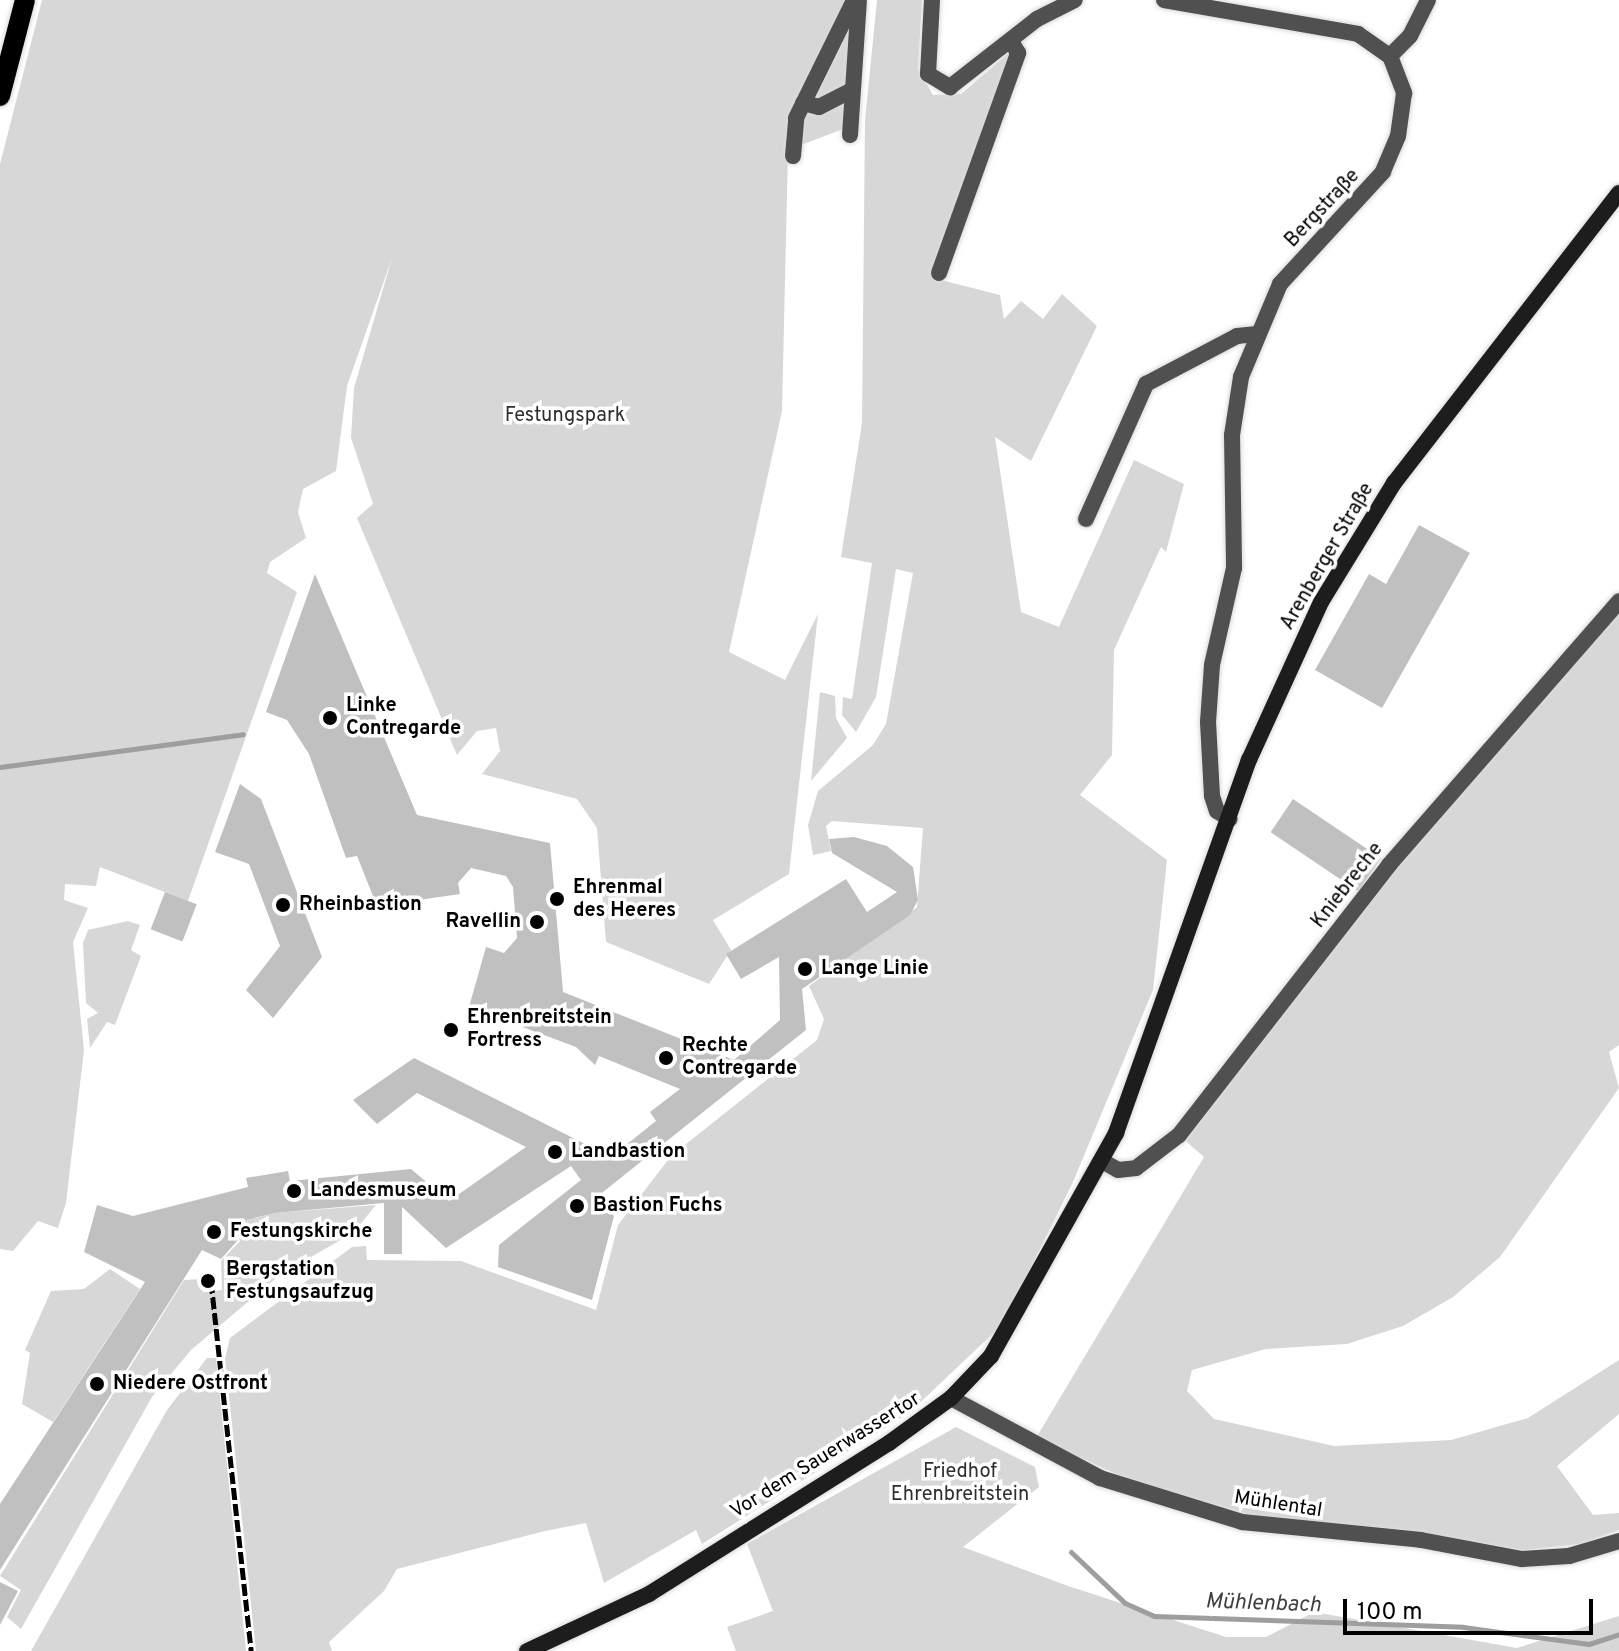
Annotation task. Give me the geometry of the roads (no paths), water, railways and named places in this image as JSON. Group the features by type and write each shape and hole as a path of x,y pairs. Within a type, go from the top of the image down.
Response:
{"main road":[{"path":"0,96 25,0"},
{"name":"Arenberger Straße","path":"1170,996 1230,819 1284,679 1370,520 1619,193"},
{"name":"Vor dem Sauerwassertor","path":"527,1651 649,1594 951,1398 1012,1323 1102,1161 1170,996"}],"street":[{"path":"850,135 857,0"},
{"path":"793,156 803,103 857,0"},
{"path":"932,0 928,74 935,83 959,82 1011,41 1075,0"},
{"path":"1164,0 1341,29 1390,56 1410,36 1428,0"},
{"path":"939,273 1018,53 1011,41"},
{"name":"Bergstraße","path":"1230,819 1217,811 1210,784 1209,693 1234,568 1235,405 1255,334 1280,284 1365,196 1391,155 1404,93 1390,56"},
{"path":"803,103 819,107 852,90"},
{"path":"1086,519 1146,384 1237,336 1255,334"},
{"name":"Kniebreche","path":"1102,1161 1118,1170 1136,1168 1179,1135 1389,865 1619,601"},
{"name":"Mühlental","path":"951,1398 1083,1471 1242,1522 1421,1540 1522,1559 1569,1556 1619,1541"}],"waterway":[{"path":"0,767 243,734"},
{"name":"Mühlenbach","path":"1071,1552 1125,1603 1154,1616 1463,1627 1589,1644 1619,1634"}],"railway":[{"path":"211,1281 251,1651"}],"place":[{"name":"Linke Contregarde","path":"330,718"},
{"name":"Ehrenmal des Heeres","path":"557,899"},
{"name":"Rheinbastion","path":"283,905"},
{"name":"Ravellin","path":"537,922"},
{"name":"Lange Linie","path":"805,969"},
{"name":"Ehrenbreitstein Fortress","path":"451,1030"},
{"name":"Rechte Contregarde","path":"666,1058"},
{"name":"Landbastion","path":"555,1152"},
{"name":"Landesmuseum","path":"294,1191"},
{"name":"Bastion Fuchs","path":"577,1206"},
{"name":"Festungskirche","path":"214,1232"},
{"name":"Bergstation Festungsaufzug","path":"208,1281"},
{"name":"Niedere Ostfront","path":"97,1384"}],"park label":[{"name":"Festungspark","path":"565,416"},
{"name":"Friedhof Ehrenbreitstein","path":"960,1484"}]}
